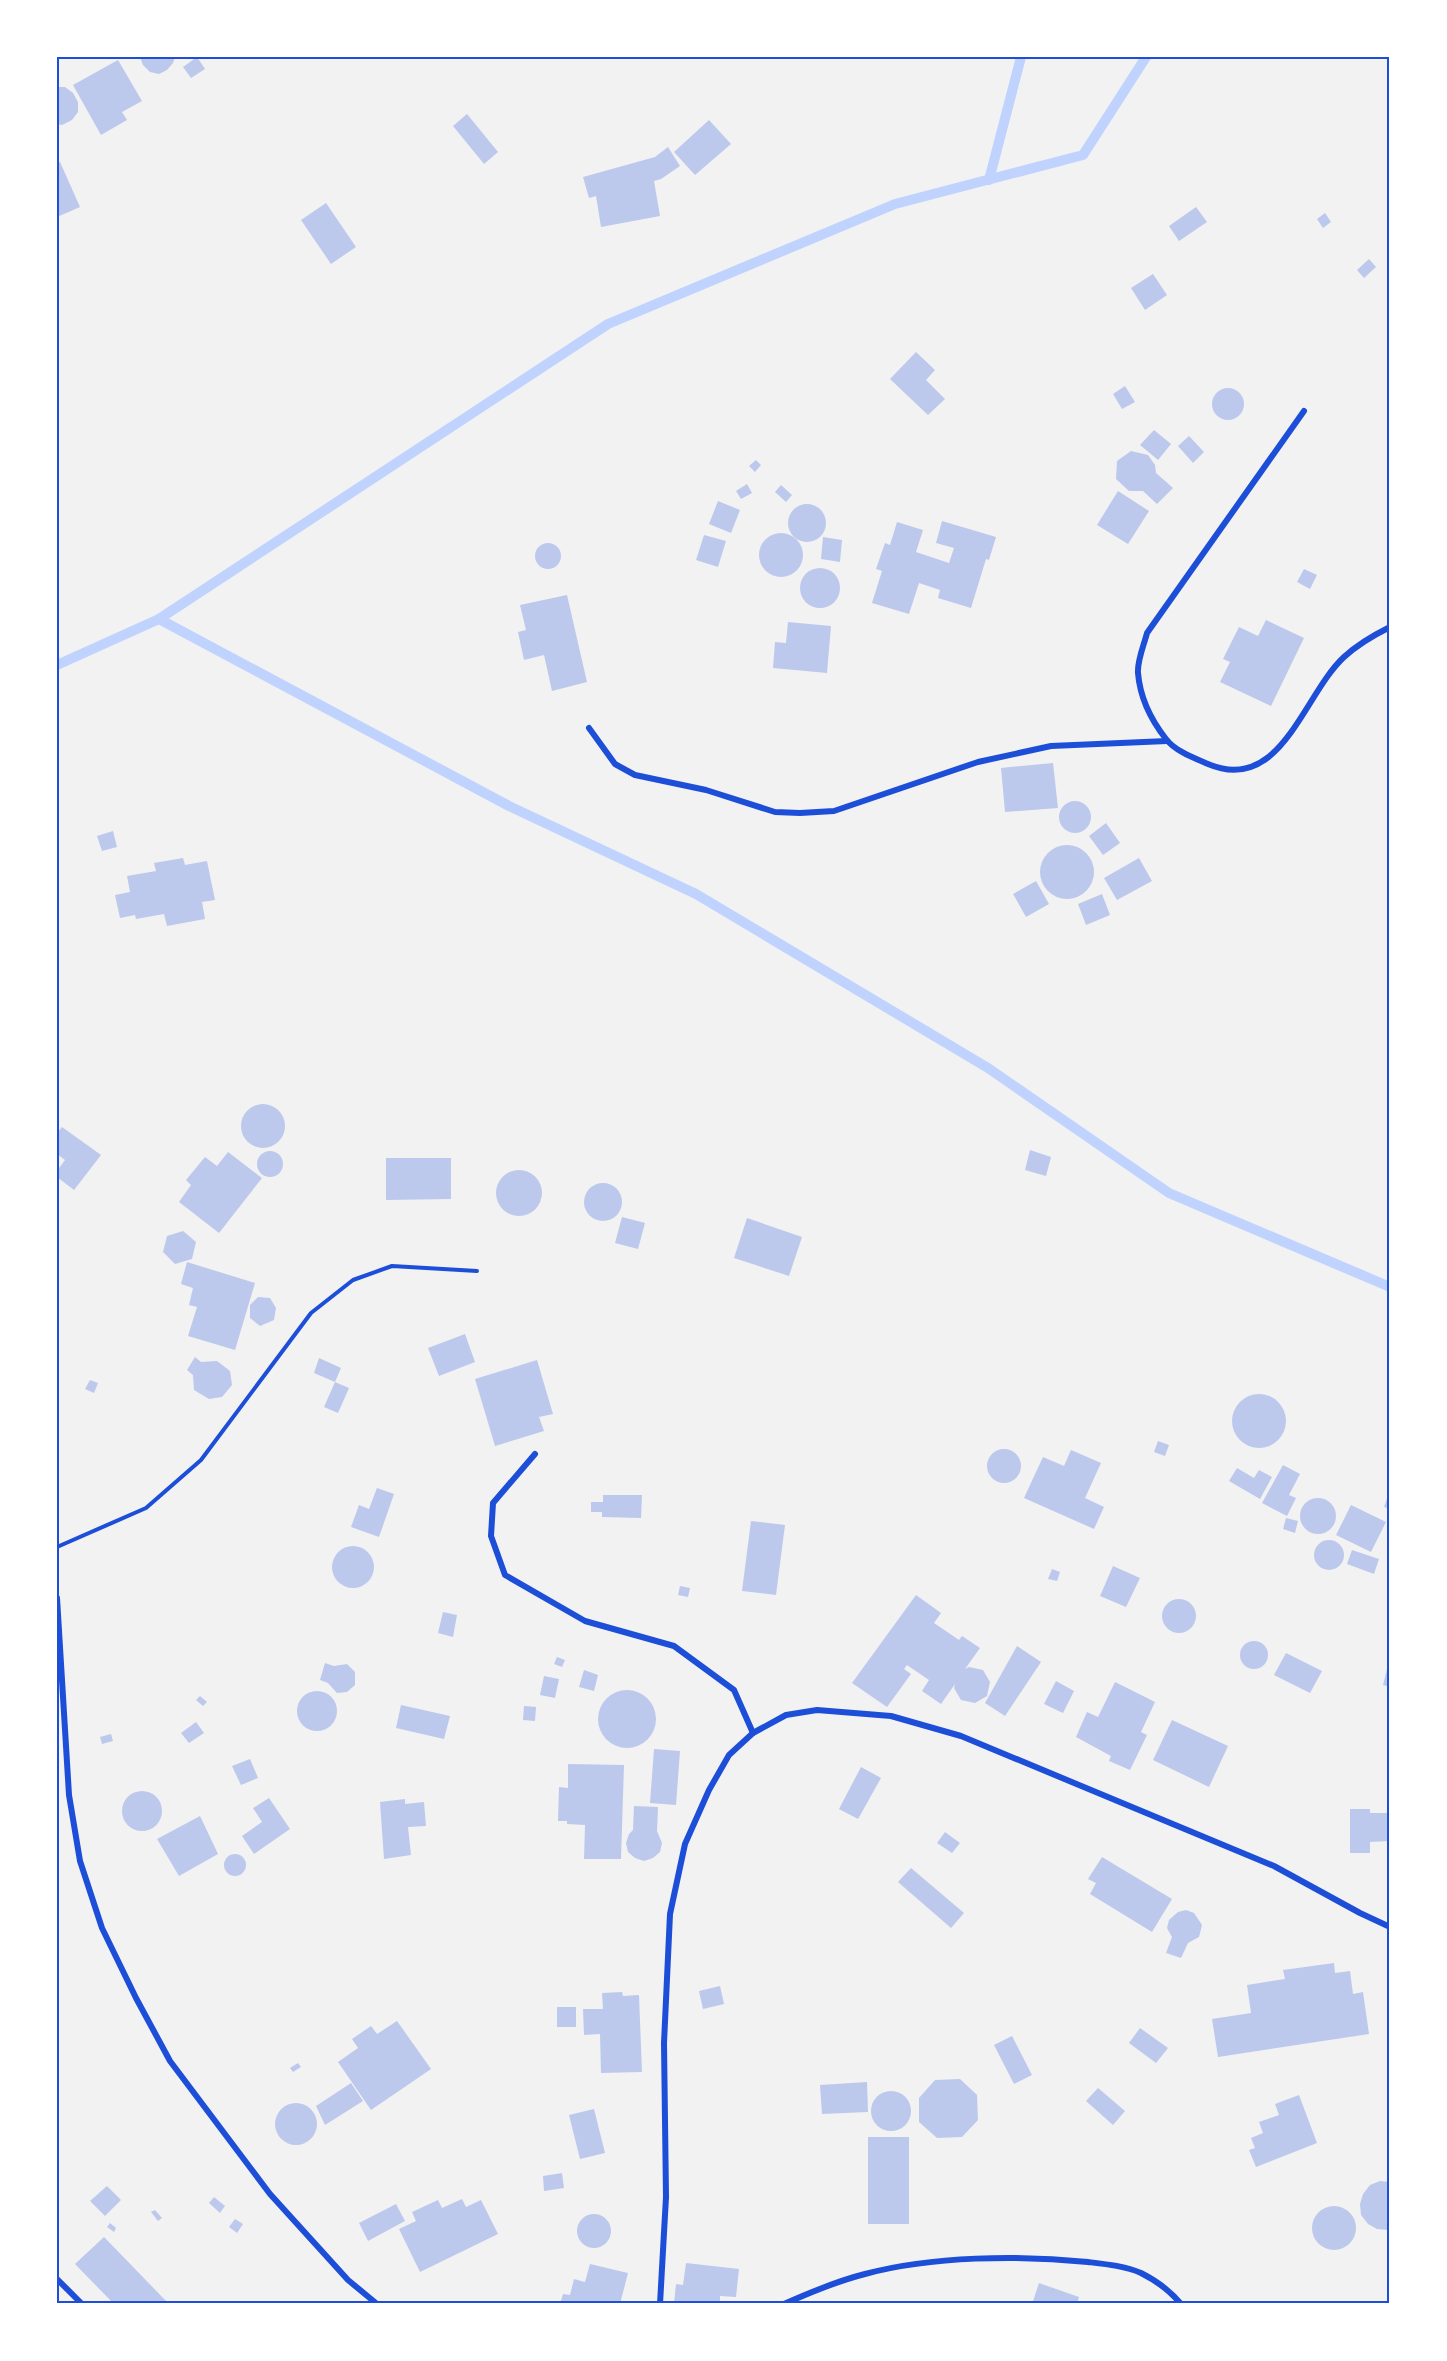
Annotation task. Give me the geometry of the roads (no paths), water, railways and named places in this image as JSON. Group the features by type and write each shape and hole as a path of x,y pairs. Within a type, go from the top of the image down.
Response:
{"street":[{"path":"1304,411 1147,633 1137,671 1146,709 1167,741 1190,756 1221,770 1243,770 1260,765 1278,750 1314,694 1343,657 1367,639 1390,627"},
{"path":"590,728 615,764 635,775 706,790 775,812 800,813 834,811 978,762 1051,746 1167,741"},
{"path":"535,1454 493,1503 491,1536 505,1575 585,1621 674,1646 734,1690 753,1733"},
{"path":"57,1598 69,1796 80,1861 102,1928 170,2061 270,2194 348,2280 377,2304"},
{"path":"660,2304 666,2197 664,2043 670,1914 686,1844 709,1790 729,1755 753,1733 786,1715 817,1710 891,1716 961,1736 1274,1866 1390,1927"},
{"path":"784,2304 821,2288 867,2273 949,2260 1049,2258 1112,2265 1142,2273 1173,2295 1181,2304"},
{"path":"57,2278 82,2304"}],"waterway":[{"path":"989,180 1021,57"},
{"path":"57,665 159,619 608,324 895,204 1083,155 1146,57"},
{"path":"159,619 509,806 696,894 988,1068 1169,1193 1390,1287"}]}
